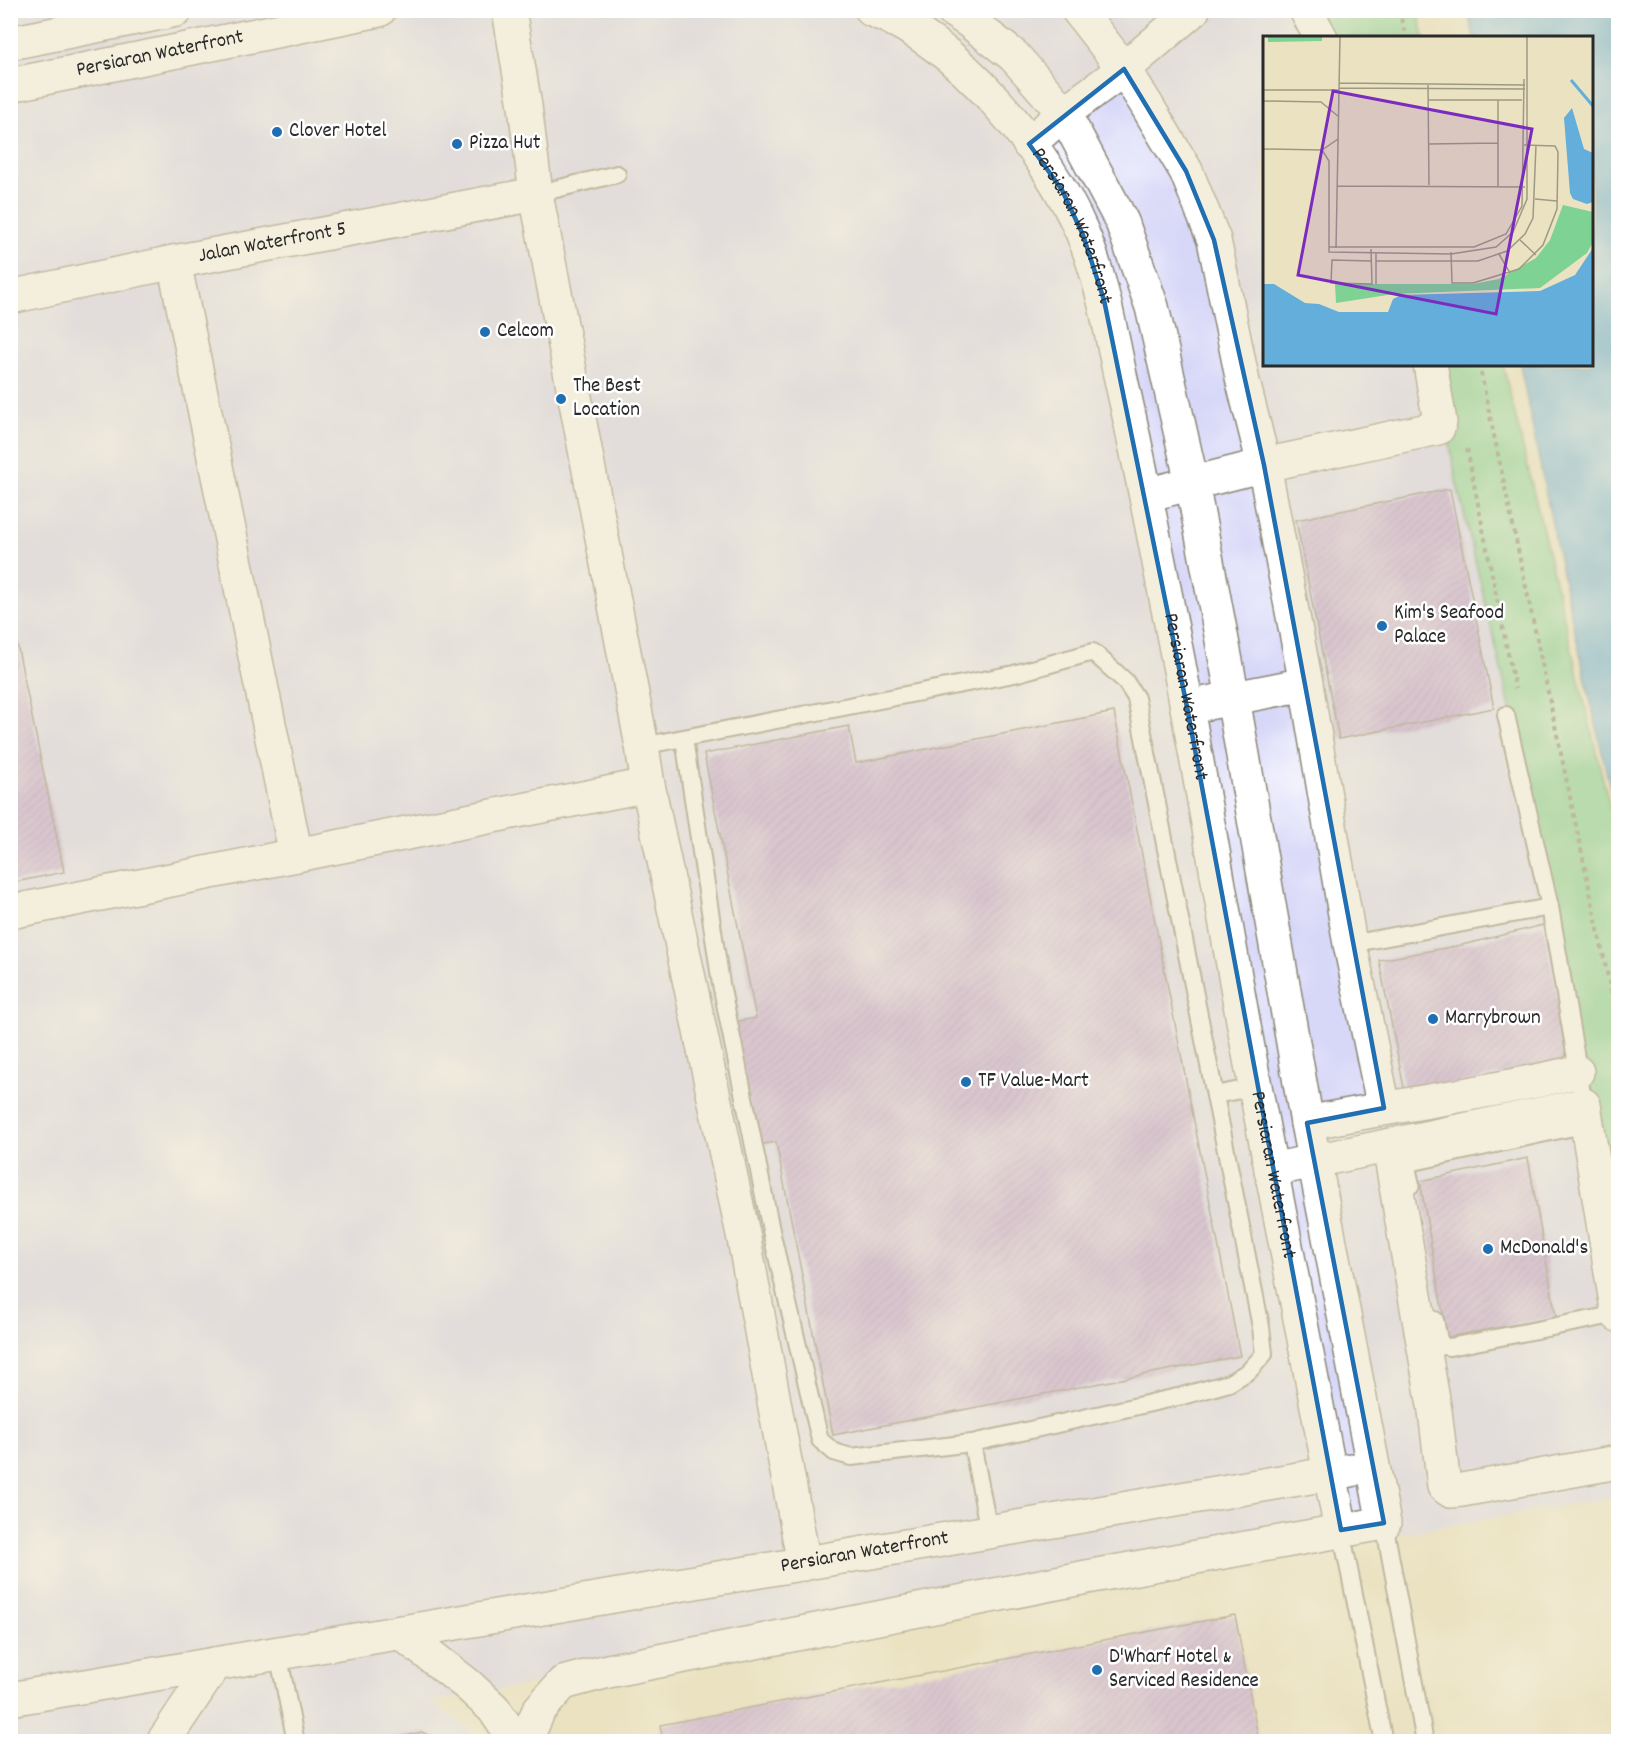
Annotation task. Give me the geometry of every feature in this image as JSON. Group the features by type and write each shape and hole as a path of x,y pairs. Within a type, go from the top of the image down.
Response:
{"street":[{"name":"Persiaran Waterfront","path":"10,43 143,14 176,10"},
{"name":"Persiaran Waterfront","path":"10,85 379,10"},
{"path":"508,10 525,106 536,194 648,785 758,1237 804,1563"},
{"name":"Persiaran Waterfront","path":"872,10 890,17 938,46 991,96 1062,190 1083,236 1104,300 1146,495 1187,707 1255,1088 1341,1530"},
{"name":"Persiaran Waterfront","path":"952,10 1014,56 1064,113 1122,222 1152,307 1192,483 1233,698 1307,1124 1384,1523"},
{"path":"1078,10 1124,69 1185,171 1214,240 1243,382 1264,465 1306,684 1350,944 1384,1108"},
{"path":"1029,144 1064,113 1124,69 1193,10"},
{"path":"1306,10 1320,36"},
{"path":"143,14 150,56"},
{"name":"Jalan Waterfront 5","path":"10,297 174,262 536,194"},
{"path":"174,262 296,855"},
{"path":"1146,495 1264,465 1438,428 1440,422 1430,366"},
{"path":"1187,707 1306,684"},
{"path":"10,912 648,785"},
{"path":"1307,1124 1384,1108 1495,1090 1577,1072"},
{"path":"1271,1170 1389,1146 1585,1115 1618,1315"},
{"path":"1389,1146 1435,1411 1444,1486 1451,1491 1462,1490 1618,1462"},
{"name":"Persiaran Waterfront","path":"10,1699 1373,1467"},
{"path":"525,1742 539,1710 563,1683 608,1671 1092,1576 1384,1523"},
{"path":"400,1632 468,1685 494,1709 516,1742"},
{"path":"163,1742 215,1664"}],"lane":[{"path":"536,194 617,174"},
{"path":"642,746 1014,674 1093,652 1125,681 1136,698 1261,1327 1264,1354 1249,1371 1229,1383 1182,1396 972,1443 851,1456 834,1452 820,1440 758,1237 684,739"},
{"path":"1506,715 1550,907 1585,1115 1409,1163 1407,1167 1439,1340 1443,1346 1450,1347 1618,1315"},
{"path":"1350,944 1550,907"},
{"path":"1215,1095 1255,1088"},
{"path":"972,1443 989,1532"},
{"path":"1384,1523 1425,1742"},
{"path":"1341,1530 1384,1742"},
{"path":"279,1653 296,1742"}],"path":[{"path":"1399,10 1406,36"},
{"path":"1479,366 1618,1025"}],"highlighted area":[{"path":"1124,69 1186,171 1214,240 1264,465 1384,1108 1307,1123 1384,1523 1341,1530 1187,707 1104,300 1083,235 1062,190 1029,144"}],"shaded area":[{"path":"11,11 1417,11 1423,36 1263,36 1263,366 1487,366 1618,1028 1618,1496 430,1702 470,1730 472,1741 209,1741 253,1732 198,1742 11,1742"}],"green space":[{"path":"1313,11 1418,11 1424,36 1330,36"},
{"path":"1436,366 1503,366 1618,841 1618,1274 1582,1070 1510,707 1456,480"}],"water":[{"path":"1468,11 1618,11 1618,814 1610,788 1565,588 1520,366 1593,366 1593,36 1474,36"}],"building":[{"path":"1450,489 1494,708 1339,739 1296,520"},
{"path":"10,610 64,872 10,883"},
{"name":"TF Value-Mart","path":"1114,712 1240,1356 833,1435 776,1142 757,1145 733,1022 756,1018 704,754 849,726 856,763"},
{"path":"1543,925 1571,1061 1405,1093 1379,960 1462,945"},
{"name":"McDonald's","path":"1528,1158 1556,1317 1447,1337 1420,1181"},
{"name":"D'Wharf Hotel & Serviced Residence","path":"1235,1615 1259,1742 663,1742 660,1725"},
{"path":"422,1732 441,1742 382,1742 382,1741"}],"place":[{"name":"Clover Hotel","path":"277,132"},
{"name":"Pizza Hut","path":"457,144"},
{"name":"Celcom","path":"485,332"},
{"name":"The Best Location","path":"561,399"},
{"name":"Kim's Seafood Palace","path":"1382,626"},
{"name":"Marrybrown","path":"1433,1019"},
{"name":"TF Value-Mart","path":"966,1082"},
{"name":"McDonald's","path":"1488,1249"},
{"name":"D'Wharf Hotel & Serviced Residence","path":"1097,1670"}]}
